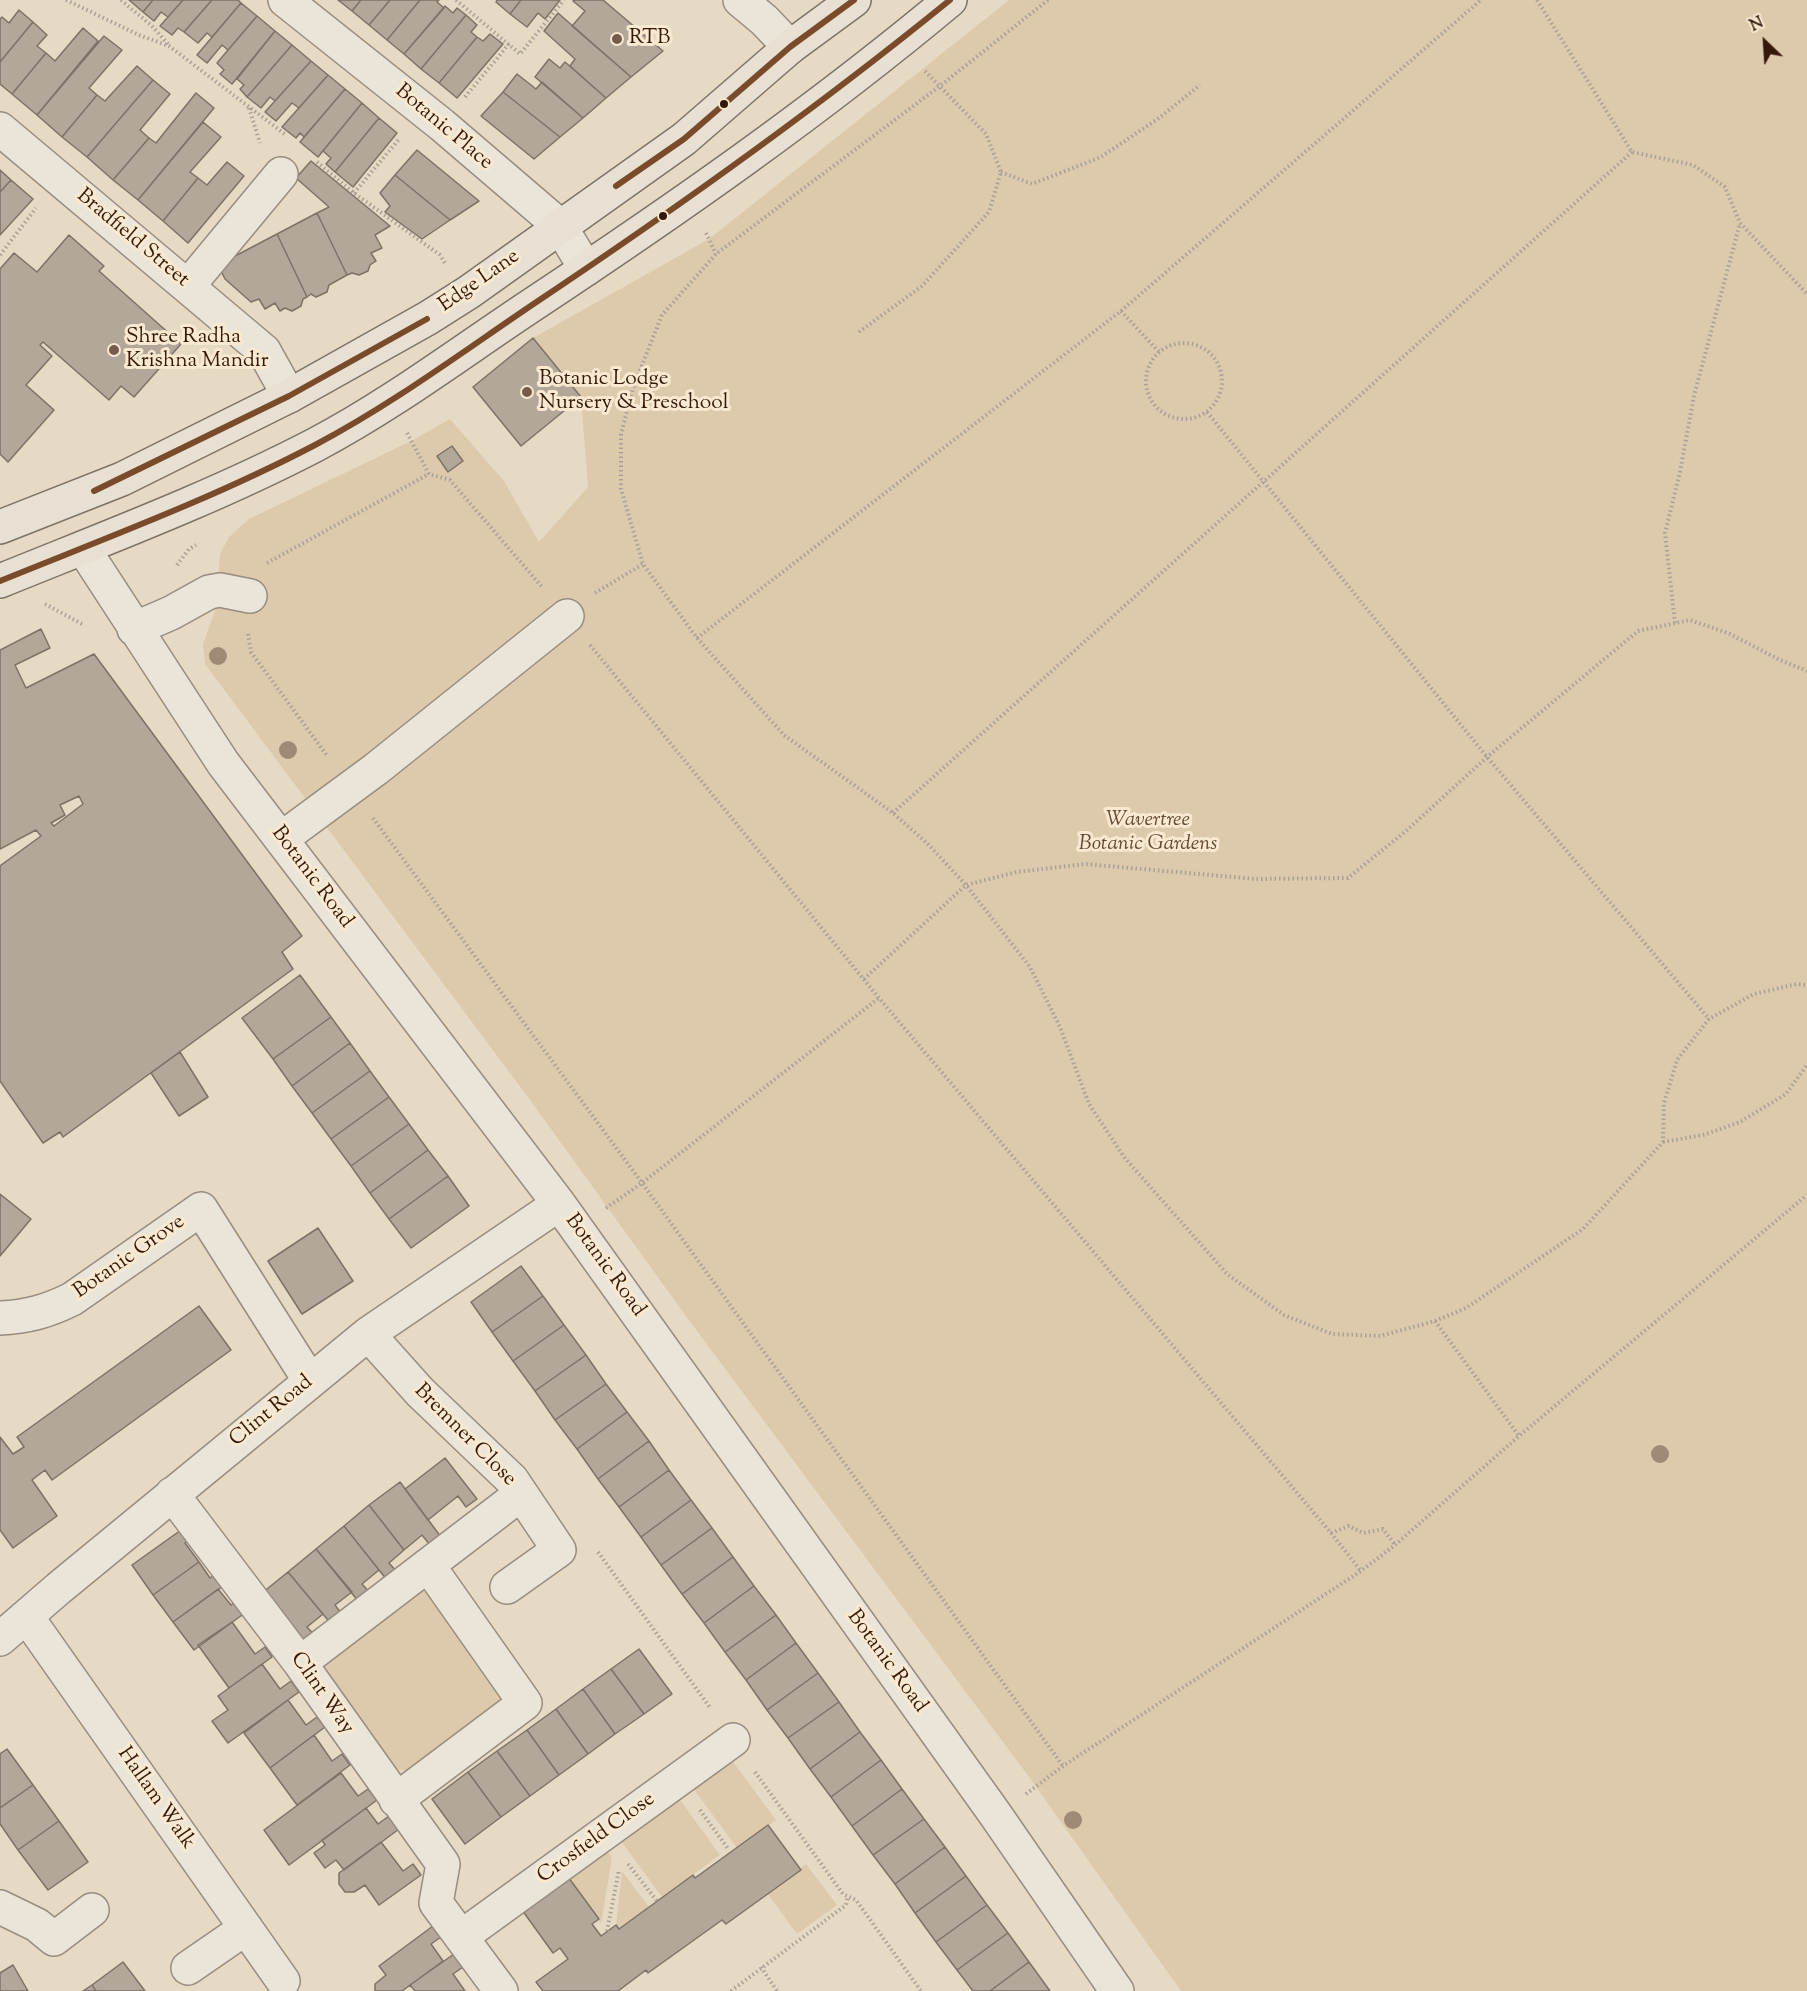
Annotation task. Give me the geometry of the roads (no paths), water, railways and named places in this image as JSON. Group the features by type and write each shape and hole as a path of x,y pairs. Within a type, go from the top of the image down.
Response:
{"highway":[{"name":"Edge Lane","path":"0,528 122,479 289,396 428,318 684,139 790,47 854,0"},
{"path":"0,581 227,489 317,444 390,400 690,200 828,98 950,0"}],"street":[{"name":"Botanic Place","path":"285,0 432,118 560,226 586,269"},
{"path":"740,0 764,20 790,47"},
{"name":"Bradfield Street","path":"0,129 264,351 289,396"},
{"path":"188,286 281,174"},
{"name":"Botanic Road","path":"83,548 223,763 568,1217 995,1814 1117,1991"},
{"path":"134,629 171,613 210,592 220,590 250,596"},
{"path":"281,839 350,788 567,616"},
{"name":"Botanic Grove","path":"0,1318 31,1316 72,1299 201,1209 310,1381"},
{"name":"Clint Road","path":"0,1640 172,1494 368,1334 568,1217"},
{"name":"Bremner Close","path":"368,1334 420,1392 512,1480 559,1550 507,1587"},
{"name":"Clint Way","path":"172,1494 300,1663 443,1864 436,1903 461,1937"},
{"path":"300,1663 521,1494"},
{"path":"396,1800 525,1703 428,1565"},
{"name":"Hallam Walk","path":"27,1617 283,1981"},
{"name":"Crosfield Close","path":"461,1937 617,1841 678,1780 733,1740"},
{"path":"0,1907 37,1925 54,1939 92,1910"},
{"path":"188,1968 246,1928"},
{"path":"461,1937 501,1991"}],"place":[{"name":"RTB","path":"617,39"},
{"name":"Shree Radha Krishna Mandir","path":"114,350"},
{"name":"Botanic Lodge Nursery & Preschool","path":"527,392"}],"park label":[{"name":"Wavertree Botanic Gardens","path":"1148,833"}]}
